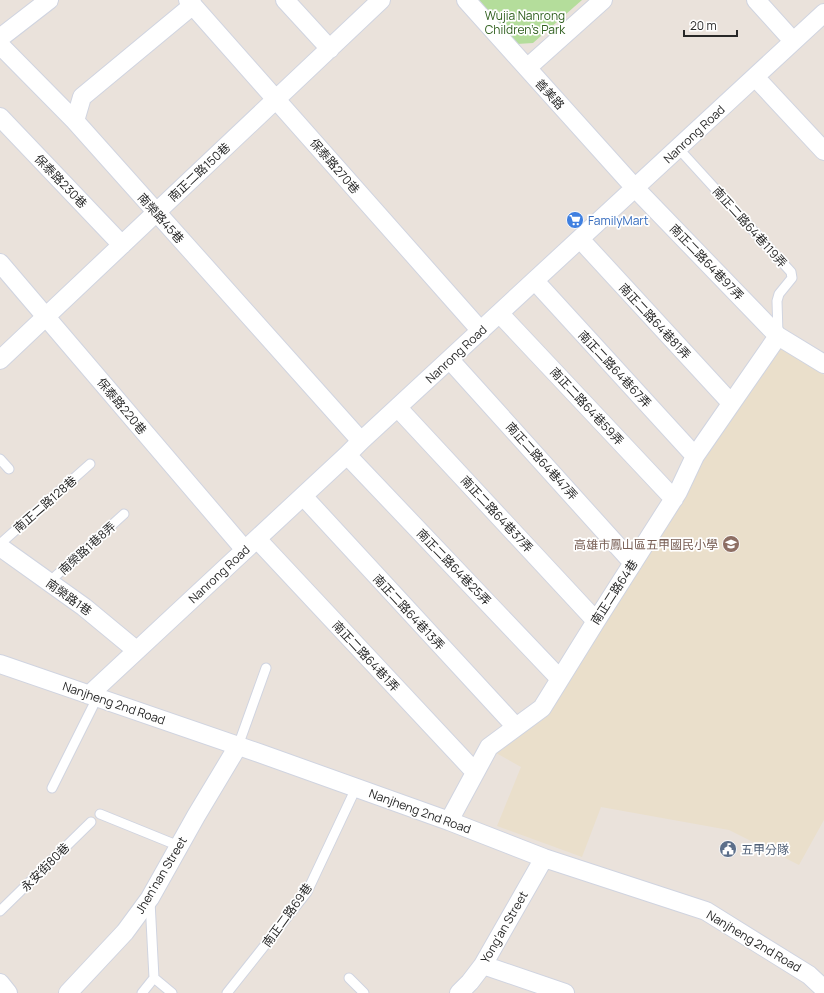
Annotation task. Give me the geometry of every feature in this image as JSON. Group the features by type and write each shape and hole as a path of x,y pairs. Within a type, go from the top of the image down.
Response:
{"street":[{"path":"0,38 49,0"},
{"path":"285,0 330,49"},
{"name":"南正二路150巷","path":"0,360 381,0"},
{"name":"善美路","path":"466,0 636,188"},
{"path":"527,68 603,0"},
{"path":"756,0 794,41"},
{"path":"75,121 82,96 191,3"},
{"name":"保泰路270巷","path":"191,3 481,331"},
{"name":"Nanrong Road","path":"93,696 136,650 678,148 824,15"},
{"name":"南榮路45巷","path":"0,45 75,121 361,441"},
{"path":"755,77 824,151"},
{"name":"保泰路230巷","path":"0,117 122,245"},
{"name":"南正二路64巷97弄","path":"636,188 778,336"},
{"name":"南正二路64巷81弄","path":"580,239 731,403"},
{"name":"保泰路220巷","path":"0,263 46,317 251,544"},
{"name":"南正二路64巷67弄","path":"535,281 696,456"},
{"name":"南正二路64巷59弄","path":"500,314 674,499"},
{"path":"778,336 824,364"},
{"name":"南正二路64巷","path":"449,821 489,746 542,708 674,499 696,456 778,336"},
{"name":"南正二路64巷47弄","path":"450,360 633,563"},
{"name":"南正二路64巷37弄","path":"398,408 596,621"},
{"name":"南正二路64巷25弄","path":"347,455 560,679"},
{"name":"南正二路64巷13弄","path":"303,496 516,727"},
{"name":"南正二路64巷1弄","path":"251,544 475,772"},
{"name":"南榮路1巷","path":"0,547 84,607 136,650"},
{"name":"Nanjheng 2nd Road","path":"0,664 449,821 544,858 706,912 809,975 824,989"},
{"name":"Jhen'nan Street","path":"68,993 124,932 150,898 238,746"},
{"name":"Yong'an Street","path":"459,993 483,965 544,858"},
{"path":"483,965 564,993"},
{"path":"0,983 8,993"}],"lane":[{"name":"南正二路64巷119弄","path":"678,148 791,272 792,278 778,294 778,336"},
{"path":"0,459 9,469"},
{"name":"南正二路128巷","path":"0,544 90,464"},
{"name":"南榮路1巷8弄","path":"49,582 124,514"},
{"path":"238,746 266,668"},
{"path":"52,788 93,696"},
{"name":"南正二路69巷","path":"227,993 307,892 356,788"},
{"path":"100,814 179,846"},
{"name":"永安街80巷","path":"0,911 91,822"},
{"path":"142,993 154,978 150,898"},
{"path":"154,978 172,993"},
{"path":"349,978 364,993"}],"shaded area":[{"name":"高雄市鳳山區五甲國民小學","path":"767,340 824,375 824,820 799,865 729,830 601,807 582,857 497,826 521,767 489,749 532,712"}],"green space":[{"name":"Wujia Nanrong Children's Park","path":"479,0 582,0 533,43 517,44"}],"place":[{"name":"FamilyMart","path":"575,220"},
{"name":"高雄市鳳山區五甲國民小學","path":"731,544"},
{"name":"五甲分隊","path":"728,849"}]}
